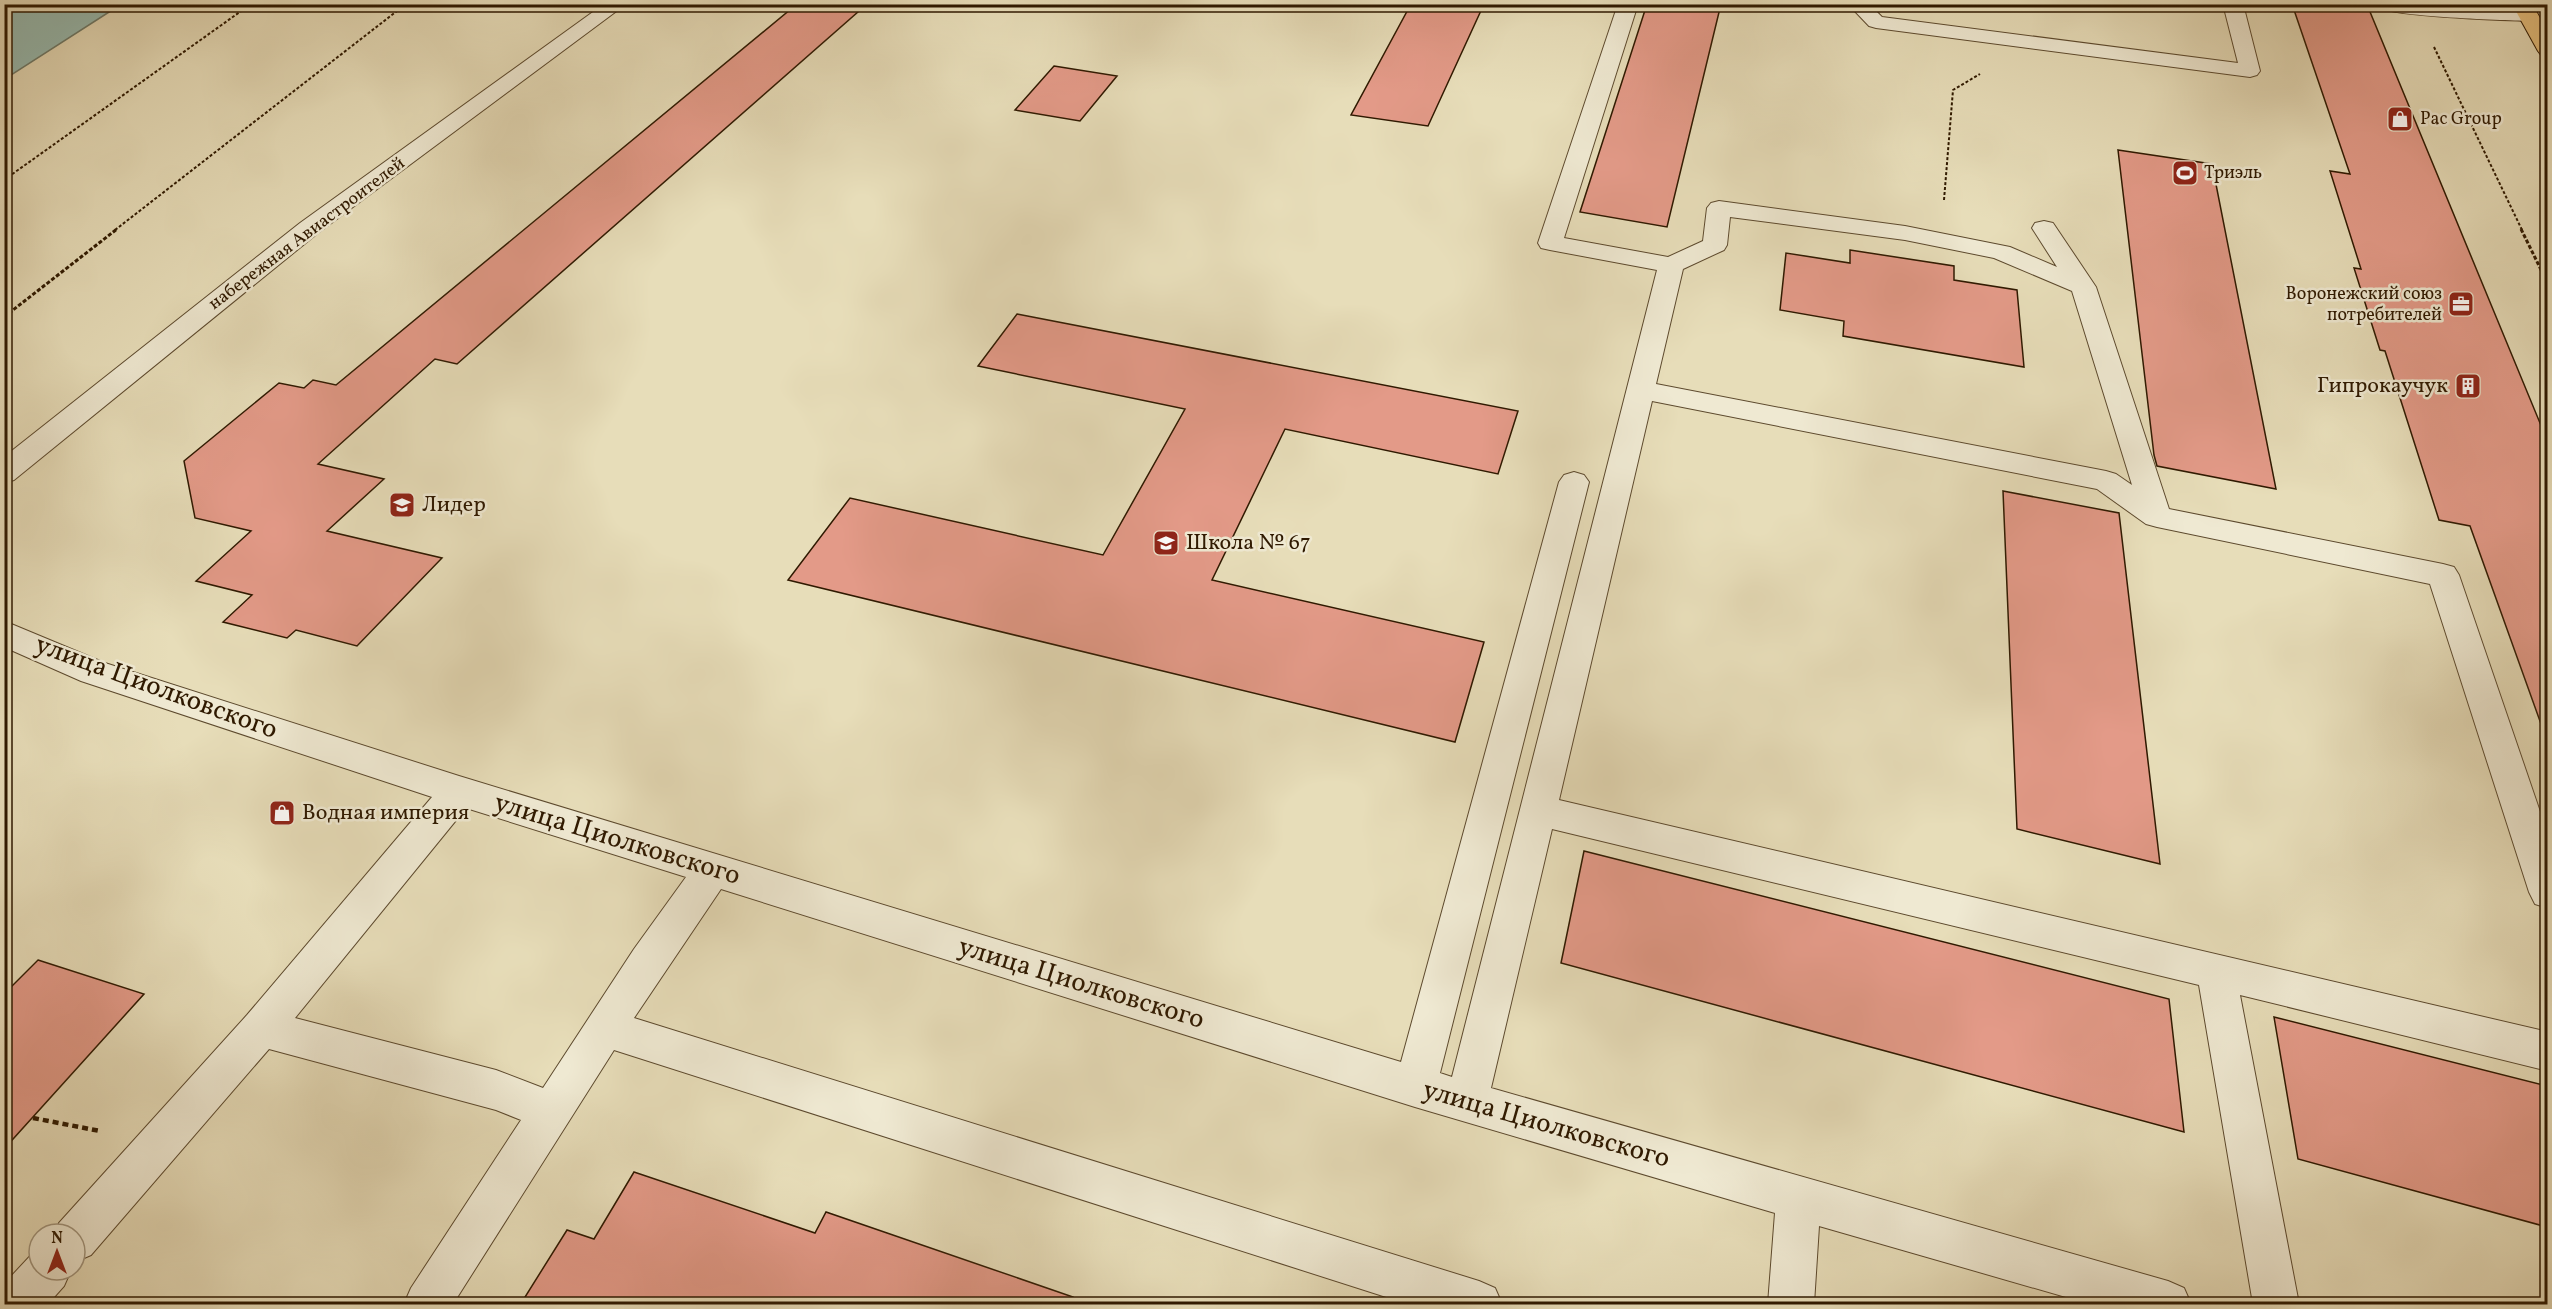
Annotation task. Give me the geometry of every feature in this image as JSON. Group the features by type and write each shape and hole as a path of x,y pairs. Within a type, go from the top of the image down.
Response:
{"main road":[{"path":"2525,10 2547,51"}],"street":[{"name":"набережная Авиастроителей","path":"4,473 309,228 617,4"},
{"path":"1628,4 1550,243 1671,266 1715,245 1719,208 1941,240 2001,252 2083,288"},
{"path":"1857,4 1876,22 2250,71 2233,4"},
{"path":"2379,4 2415,9 2525,10"},
{"path":"2044,228 2083,288 2157,517"},
{"path":"1467,1102 1671,266"},
{"path":"1642,390 2106,482 2157,517 2443,575 2547,892"},
{"path":"1415,1087 1574,482"},
{"name":"улица Циолковского","path":"4,633 93,672 459,791 713,870 1415,1087 2168,1305"},
{"path":"87,1225 261,1028 459,791"},
{"path":"1537,810 2547,1052"},
{"path":"427,1305 606,1028 713,870"},
{"path":"2216,971 2276,1305"},
{"path":"261,1028 496,1090 552,1112"},
{"path":"606,1028 1479,1305"},
{"path":"1791,1305 1798,1199"},
{"path":"18,1305 38,1282"}],"path":[{"path":"4,180 251,4"},
{"path":"4,317 406,4"},
{"path":"2415,9 2547,285"},
{"path":"1941,240 1953,90 2003,61 2006,39"}],"water":[{"path":"5,4 120,4 120,5 5,79"}],"building":[{"path":"797,4 867,4 457,364 435,359 318,464 384,479 327,531 442,558 357,646 296,630 287,638 223,622 252,595 196,581 251,531 195,518 184,461 279,383 304,388 313,380 336,385"},
{"path":"1411,4 1484,4 1428,126 1351,115"},
{"path":"1647,4 1721,4 1667,227 1580,212"},
{"name":"Гипрокаучук","path":"2292,4 2368,7 2547,440 2547,723 2541,724 2470,526 2439,520 2385,351 2380,350 2354,268 2361,269 2330,171 2350,174"},
{"path":"1054,66 1117,76 1080,121 1015,110"},
{"path":"2118,150 2212,164 2276,489 2157,466"},
{"path":"1850,250 1954,266 1954,280 2017,290 2024,367 1843,336 1844,321 1780,310 1786,253 1850,263"},
{"path":"1017,314 1518,411 1498,474 1285,429 1212,580 1484,642 1455,742 788,580 850,498 1103,555 1185,409 978,366"},
{"path":"2003,491 2119,513 2160,864 2017,829"},
{"path":"1584,851 2169,999 2184,1132 1561,963"},
{"path":"38,960 144,994 4,1149 4,994"},
{"path":"2274,1017 2547,1086 2547,1227 2298,1159"},
{"path":"634,1172 815,1233 826,1212 1073,1297 1072,1305 520,1305 567,1230 594,1239"}],"place":[{"name":"Pac Group","path":"2400,119"},
{"name":"Триэль","path":"2185,173"},
{"name":"Воронежский союз потребителей","path":"2461,304"},
{"name":"Гипрокаучук","path":"2468,386"},
{"name":"Лидер","path":"402,505"},
{"name":"Школа № 67","path":"1166,543"},
{"name":"Водная империя","path":"282,813"}]}
